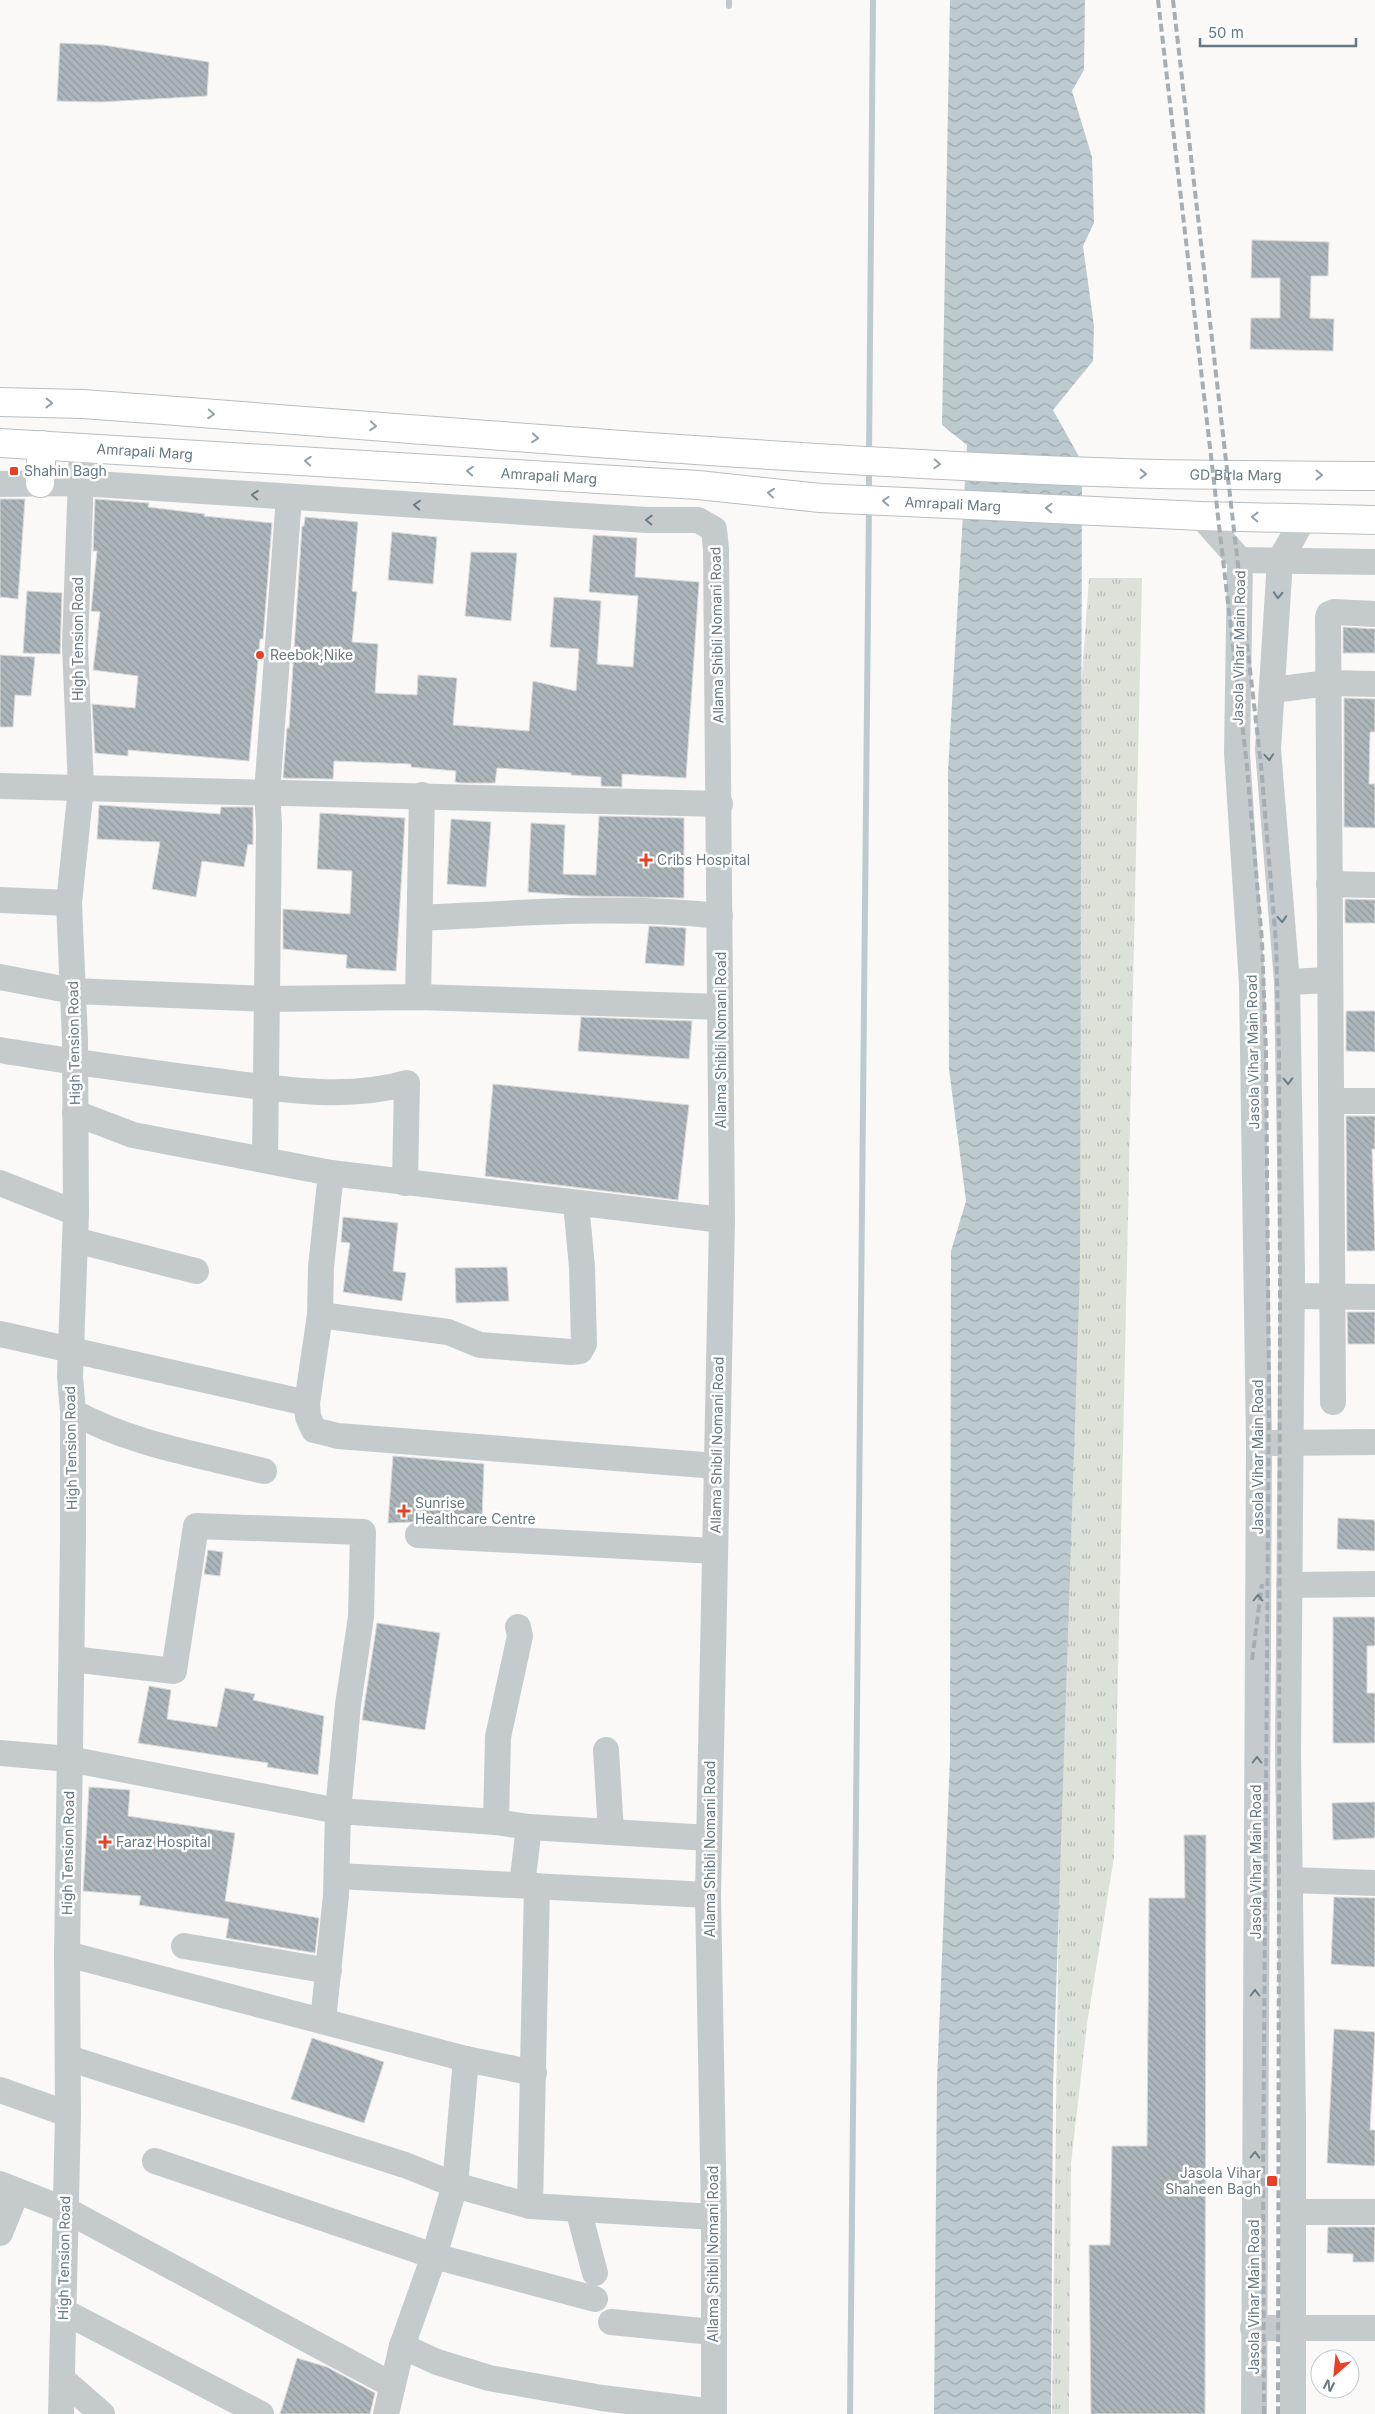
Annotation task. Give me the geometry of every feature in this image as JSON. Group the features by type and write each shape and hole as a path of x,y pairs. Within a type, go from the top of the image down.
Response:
{"main road":[{"name":"GD Birla Marg","path":"0,402 83,404 818,458 1094,472 1375,476"},
{"name":"Amrapali Marg","path":"0,443 698,485 820,498 1201,516"},
{"path":"40,484 42,445"},
{"path":"1201,516 1375,520"}],"street":[{"name":"High Tension Road","path":"61,2414 68,2114 67,1954 72,1658 73,1412 70,1350 76,1213 73,990 69,903 81,787 75,646 82,447"},
{"path":"0,484 80,483 647,520 698,520 698,485"},
{"path":"266,1160 269,824 267,792 289,497"},
{"name":"Jasola Vihar Main Road","path":"1201,516 1240,560 1237,753 1252,984 1259,1444 1255,1921 1254,2414"},
{"path":"1293,2414 1294,2118 1288,1753 1292,1296 1287,982 1268,750 1280,560 1304,518"},
{"name":"Allama Shibli Nomani Road","path":"698,520 714,528 716,549 720,804 722,1220 708,1895 714,2217 712,2332 714,2413"},
{"path":"1240,560 1375,562"},
{"path":"1333,1402 1329,614 1375,614"},
{"path":"1272,690 1329,683 1375,684"},
{"path":"0,786 422,795 720,804"},
{"path":"418,997 422,795"},
{"path":"1330,884 1375,885"},
{"path":"0,900 69,903"},
{"path":"421,918 623,910 677,911 720,916"},
{"path":"0,977 73,990 268,999 418,997 720,1007"},
{"path":"1287,982 1330,980"},
{"path":"0,1050 74,1062 266,1087 352,1092 377,1091 407,1083 405,1183"},
{"path":"1330,1101 1375,1101"},
{"path":"75,1114 133,1135 331,1173 722,1220"},
{"path":"331,1173 321,1267 320,1316 307,1403 308,1417 314,1430 338,1436 716,1466"},
{"path":"0,1183 76,1213"},
{"path":"320,1316 448,1332 480,1345 571,1352 580,1351 584,1344 583,1280 576,1203"},
{"path":"75,1240 196,1271"},
{"path":"1292,1296 1375,1297"},
{"path":"0,1334 307,1403"},
{"path":"73,1412 108,1429 177,1450 264,1471"},
{"path":"1259,1444 1375,1442"},
{"path":"72,1658 174,1671 196,1526 364,1532 361,1616 348,1705 338,1811 337,1876 323,2021"},
{"path":"418,1534 715,1551"},
{"path":"1289,1585 1375,1584"},
{"path":"496,1822 498,1737 520,1636 518,1627"},
{"path":"606,1750 611,1832"},
{"path":"0,1753 69,1759 338,1811 496,1822 529,1827 709,1838"},
{"path":"529,1827 534,2073 530,2206"},
{"path":"337,1876 708,1895"},
{"path":"1291,1880 1375,1883"},
{"path":"1255,1921 1292,1919"},
{"path":"184,1946 329,1971"},
{"path":"67,1954 466,2059 534,2073"},
{"path":"68,2058 405,2165 455,2185 530,2206 714,2217"},
{"path":"386,2414 402,2346 434,2256 455,2185 466,2059"},
{"path":"0,2090 68,2114"},
{"path":"1256,2118 1294,2118"},
{"path":"155,2161 434,2256 595,2299"},
{"path":"0,2233 9,2187 66,2210 392,2385"},
{"path":"578,2209 595,2273"},
{"path":"1294,2212 1375,2212"},
{"path":"63,2311 261,2414"},
{"path":"611,2322 712,2332"},
{"path":"1253,2328 1375,2328"},
{"path":"402,2346 437,2362 489,2378 602,2398 714,2413"},
{"path":"62,2379 102,2414"}],"green space":[{"path":"1089,578 1142,578 1114,1857 1087,2024 1071,2164 1069,2414 1052,2414 1062,1668 1045,1194"}],"water":[{"path":"950,0 1085,0 1084,70 1072,91 1092,157 1094,223 1083,246 1094,326 1093,361 1053,410 1082,462 1080,1271 1053,2085 1051,2414 934,2414 937,2081 950,1758 951,1251 966,1201 949,1069 948,771 967,445 942,425"}],"building":[{"path":"60,43 103,45 209,62 207,96 101,102 57,101"},
{"path":"1252,240 1329,242 1328,276 1311,276 1310,318 1334,319 1333,351 1250,349 1251,318 1280,318 1280,278 1251,278"},
{"path":"0,499 25,499 18,599 0,597"},
{"path":"95,499 149,503 148,507 205,514 204,516 272,523 263,639 260,639 249,761 128,750 128,756 95,753 92,704 135,708 138,676 93,670 100,612 91,611 97,551 93,551"},
{"path":"305,517 358,522 352,591 357,592 352,642 378,644 375,693 417,695 418,675 457,678 453,725 529,731 533,681 576,691 579,649 550,647 554,597 601,601 597,664 633,667 638,596 589,592 593,535 637,538 635,577 699,582 686,778 622,774 622,787 601,786 601,777 497,768 495,783 462,783 455,782 456,771 411,767 411,764 334,761 333,779 283,778 287,728 289,728 302,526 304,526"},
{"path":"392,532 437,537 433,584 388,580"},
{"path":"471,552 517,553 511,621 465,616"},
{"path":"27,591 62,593 60,654 23,653"},
{"path":"1343,627 1375,629 1375,653 1343,653"},
{"path":"0,655 35,657 31,696 15,695 13,727 0,727"},
{"path":"1344,698 1375,699 1375,732 1370,732 1369,784 1375,784 1375,828 1344,827"},
{"path":"99,805 220,814 221,807 253,807 253,845 248,844 244,867 202,861 196,897 152,889 160,842 97,839"},
{"path":"320,813 405,818 396,971 346,968 347,955 283,949 283,909 350,914 352,871 317,869"},
{"path":"599,816 684,818 684,898 580,896 528,892 531,823 565,825 563,874 596,875"},
{"path":"451,819 491,822 486,887 447,884"},
{"path":"1345,899 1375,900 1375,923 1345,923"},
{"path":"649,926 686,928 684,966 645,963"},
{"path":"1346,1011 1375,1011 1375,1052 1346,1051"},
{"path":"581,1017 692,1021 689,1059 578,1051"},
{"path":"493,1084 689,1105 678,1200 485,1176"},
{"path":"1346,1116 1375,1116 1375,1149 1372,1149 1375,1251 1347,1251"},
{"path":"343,1217 398,1223 393,1271 406,1273 402,1301 343,1292 350,1243 341,1242"},
{"path":"507,1267 509,1301 456,1303 455,1268"},
{"path":"1347,1312 1375,1312 1375,1344 1348,1344"},
{"path":"393,1456 484,1464 482,1519 388,1523"},
{"path":"1338,1518 1375,1520 1375,1551 1337,1549"},
{"path":"208,1550 223,1552 220,1576 204,1574"},
{"path":"1333,1617 1375,1617 1375,1646 1367,1646 1367,1693 1375,1693 1375,1743 1333,1743"},
{"path":"377,1623 440,1633 425,1730 362,1720"},
{"path":"149,1686 171,1690 167,1719 217,1727 225,1688 255,1694 253,1700 324,1716 318,1775 267,1767 268,1763 138,1743"},
{"path":"89,1787 130,1790 128,1816 235,1833 225,1901 319,1918 315,1953 226,1938 229,1919 139,1905 141,1896 83,1891"},
{"path":"1375,1802 1375,1838 1333,1840 1332,1803"},
{"path":"1184,1835 1206,1835 1205,2414 1091,2414 1089,2245 1110,2245 1112,2146 1147,2146 1149,1898 1185,1898"},
{"path":"1334,1897 1375,1898 1375,1967 1331,1964"},
{"path":"1334,2029 1375,2032 1370,2130 1375,2130 1375,2166 1327,2163"},
{"path":"312,2038 384,2062 364,2123 291,2099"},
{"path":"1328,2227 1375,2227 1374,2262 1353,2262 1353,2254 1327,2253"},
{"path":"297,2358 327,2367 375,2393 370,2414 280,2414"}],"waterway":[{"path":"729,0 729,6"},
{"path":"869,455 873,0"},
{"path":"869,468 869,493"},
{"path":"850,2414 869,505"}],"railway":[{"path":"1158,0 1247,766 1262,941 1266,1054 1269,1394 1263,2181 1264,2414"},
{"path":"1173,0 1261,765 1276,942 1279,1053 1280,1289 1278,2414"},
{"path":"1252,1660 1262,1584"}],"place":[{"name":"Shahin Bagh","path":"14,471"},
{"name":"Reebok,Nike","path":"260,655"},
{"name":"Cribs Hospital","path":"646,860"},
{"name":"Sunrise Healthcare Centre","path":"404,1511"},
{"name":"Faraz Hospital","path":"105,1842"},
{"name":"Jasola Vihar Shaheen Bagh","path":"1272,2181"}]}
